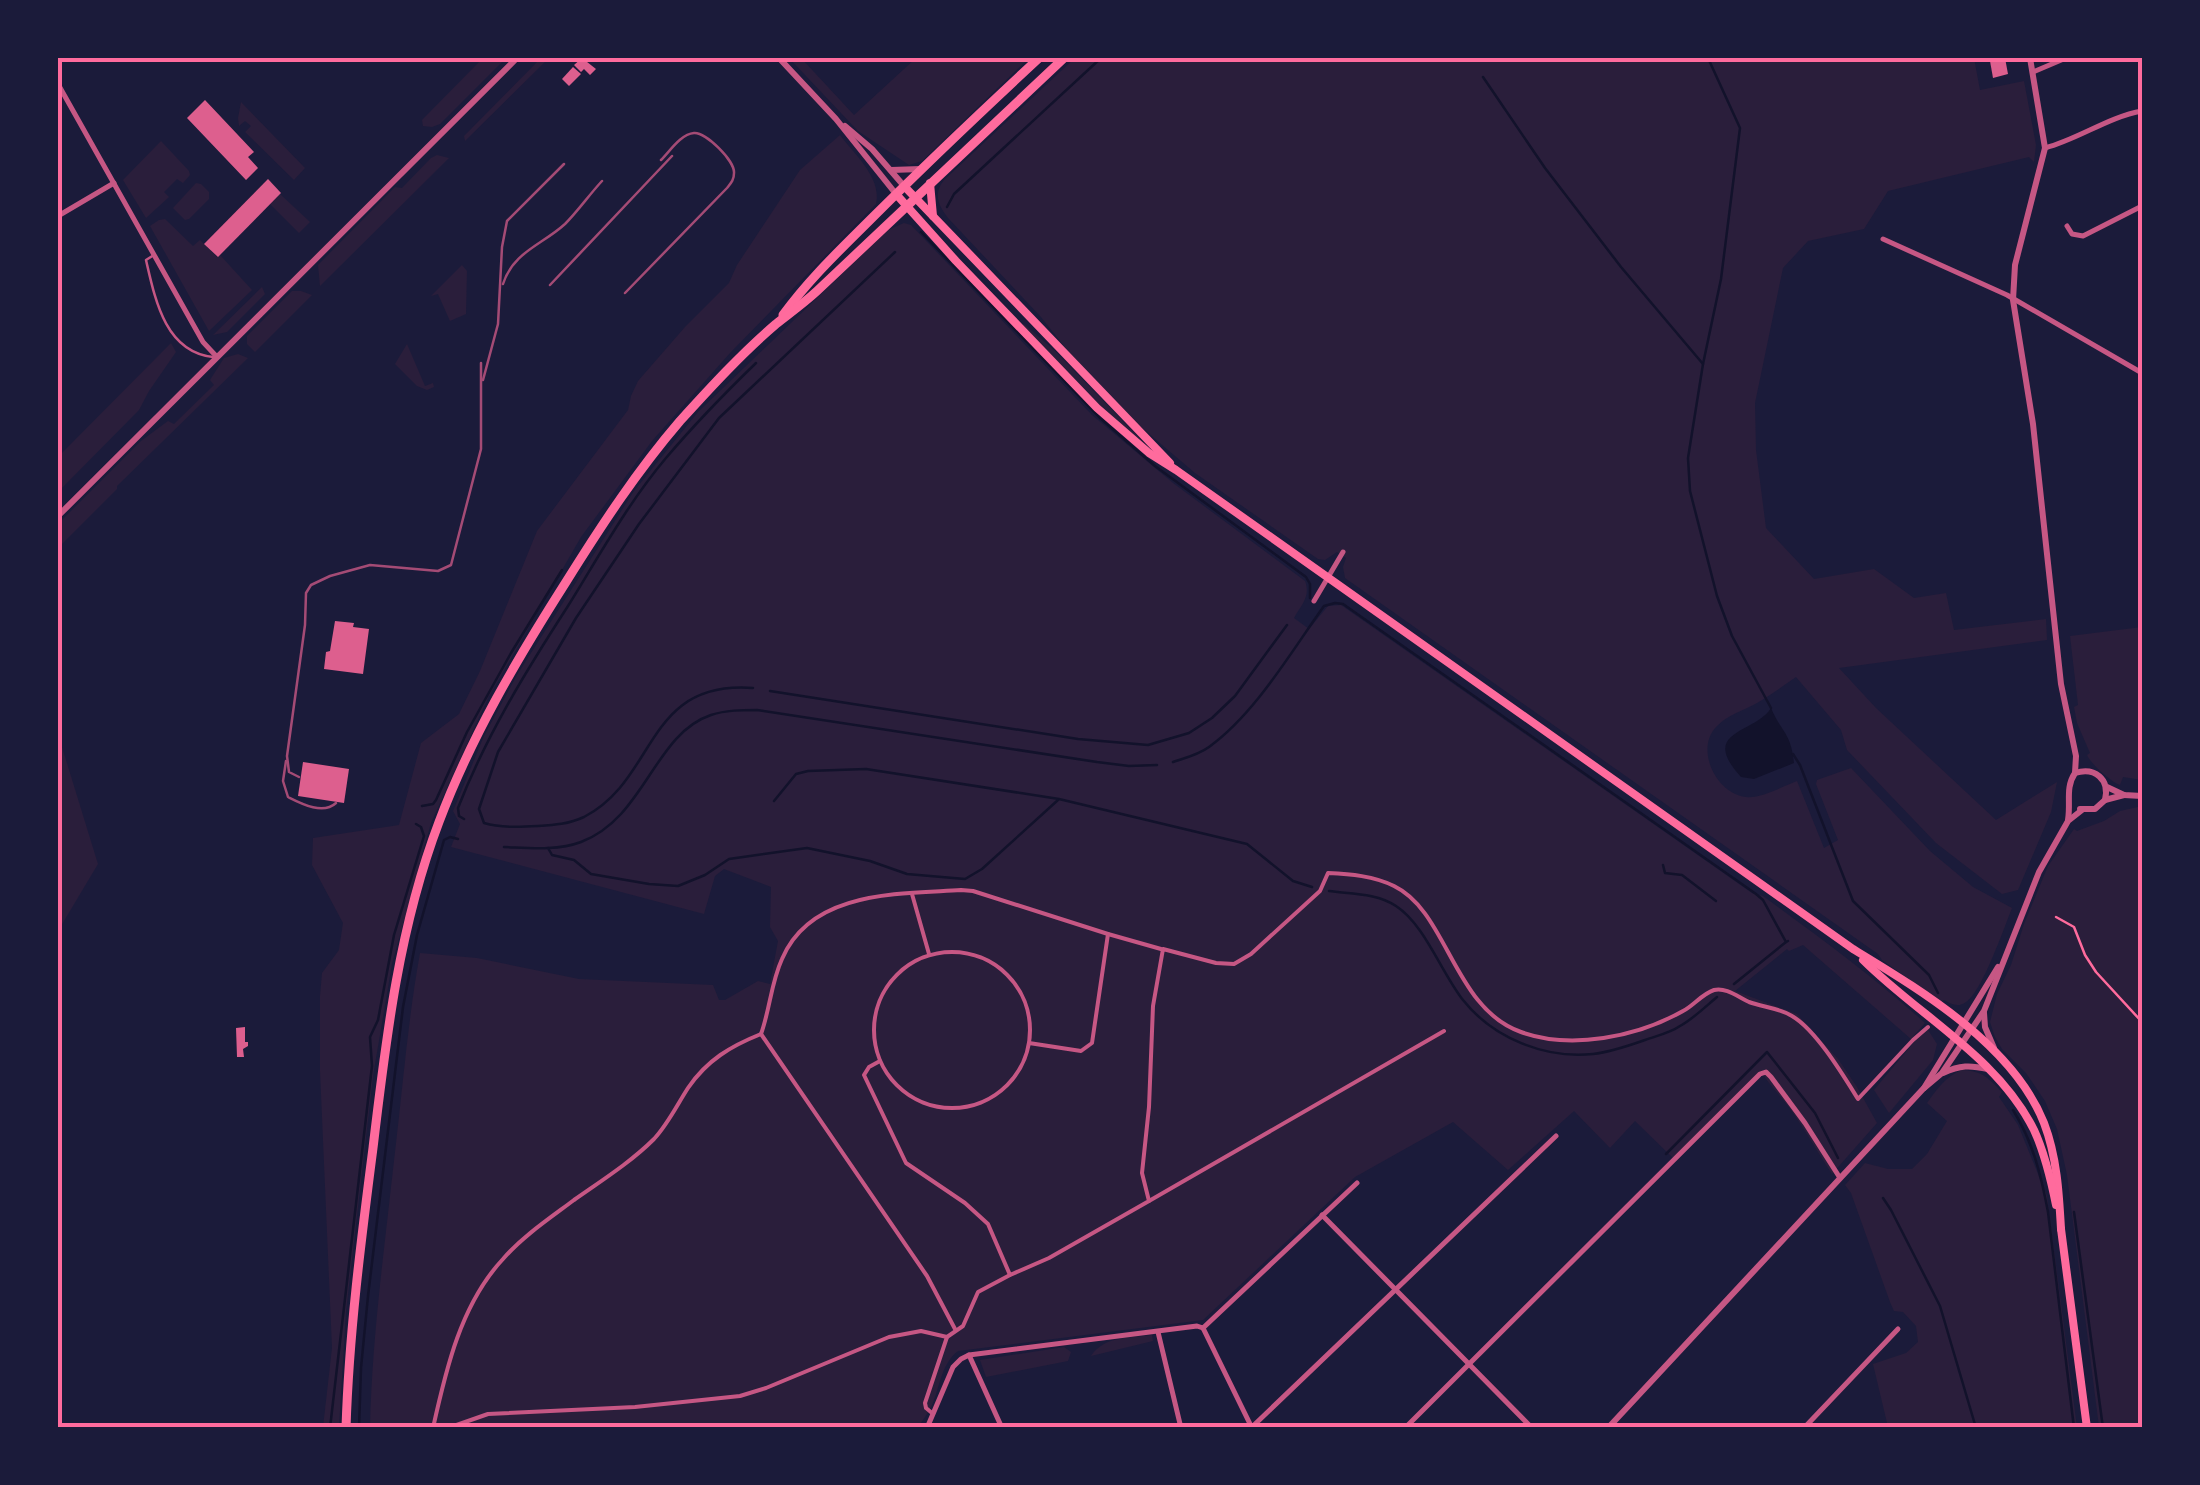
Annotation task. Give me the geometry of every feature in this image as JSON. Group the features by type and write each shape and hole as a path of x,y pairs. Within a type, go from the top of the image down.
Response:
{"main road":[{"path":"776,325 820,269 1039,58"},
{"path":"346,1428 352,1322 393,991 415,895 438,823 505,682 619,500 681,420 776,325 818,291 1064,58"},
{"path":"930,183 933,216"},
{"path":"904,186 1176,470"},
{"path":"896,194 1097,408 1148,453 1853,950 1893,974 1972,1031 2000,1058 2029,1094 2053,1154 2087,1428"},
{"path":"1853,950 2006,1088 2034,1131 2061,1229"}],"street":[{"path":"58,516 517,58"},
{"path":"779,58 836,119 896,194"},
{"path":"1923,1090 1958,1041 1972,1031 1984,1010 2039,872 2068,821 2068,789 2075,773 2076,756 2061,684 2032,424 2013,300 2015,266 2045,148 2030,58"},
{"path":"2032,72 2066,58"},
{"path":"58,84 203,342 217,357"},
{"path":"2045,148 2142,111"},
{"path":"836,119 872,149 904,186"},
{"path":"890,170 921,169"},
{"path":"58,216 114,184"},
{"path":"2067,226 2072,234 2083,236 2142,206"},
{"path":"1883,240 2013,300 2142,374"},
{"path":"1314,601 1342,552"},
{"path":"2076,756 2088,770 2099,774 2107,787 2124,795"},
{"path":"2075,773 2088,770"},
{"path":"2106,800 2107,787"},
{"path":"2068,821 2106,800 2142,796"},
{"path":"2071,802 2082,810"},
{"path":"955,1330 927,1276 761,1034 774,979 794,937 819,918 860,898 972,891 1108,934 1216,963 1234,964 1252,954 1320,892 1328,873 1355,875 1398,887 1414,901 1484,1008 1504,1026 1521,1032 1559,1040 1626,1033 1684,1011 1718,989 1795,1018 1858,1098 1928,1027"},
{"path":"912,894 930,954"},
{"path":"1029,1042 1081,1050 1092,1043 1108,934"},
{"path":"1150,1201 1142,1173 1154,1006 1163,949"},
{"path":"966,953 991,963 1011,979 1028,1015 1029,1042 1020,1067 1002,1090 980,1103 954,1108 928,1104 906,1093 888,1076 880,1061 874,1033 879,1002 897,975 930,954 966,953"},
{"path":"1608,1428 1942,1073 1963,1024 2006,953"},
{"path":"1984,1010 1988,1034 2000,1058"},
{"path":"933,1413 924,1403 947,1337 962,1326 978,1292 1049,1258 1444,1031"},
{"path":"433,1428 463,1320 476,1294 504,1256 656,1137 688,1087 710,1062 761,1034"},
{"path":"880,1061 868,1067 864,1075 906,1163 988,1224 1010,1275"},
{"path":"1942,1073 1964,1065 1988,1069"},
{"path":"1405,1428 1760,1074 1766,1072 1771,1077 1841,1180"},
{"path":"927,1428 960,1358 1196,1326 1203,1328 1252,1427 1556,1136"},
{"path":"1203,1328 1357,1182"},
{"path":"1322,1215 1532,1428"},
{"path":"1804,1428 1898,1329"},
{"path":"448,1428 488,1414 635,1408 740,1396 875,1341 921,1331 947,1337"},
{"path":"1158,1332 1182,1428"},
{"path":"969,1355 1002,1428"}],"lane":[{"path":"155,254 146,260 154,297 171,332 185,349 217,357"}],"path":[{"path":"2056,917 2074,928 2096,972 2142,1022"}],"shaded area":[{"path":"483,58 506,58 440,124 423,126 422,120"},
{"path":"541,58 549,58 465,141 464,136"},
{"path":"789,58 801,58 854,115 916,58 1029,58 922,161 909,165 858,131"},
{"path":"1075,58 1974,58 1980,90 2024,81 2036,145 2034,162 2029,157 1888,191 1864,229 1808,241 1783,268 1755,403 1756,450 1766,528 1814,579 1874,569 1914,598 1946,593 1954,630 2046,619 2047,640 1839,668 1876,708 1996,820 2057,782 2051,812 2018,890 2002,894 1936,843 1847,750 1841,730 1796,677 1721,722 1710,735 1708,746 1712,769 1735,794 1758,796 1797,781 1824,848 1838,840 1817,780 1851,768 1930,851 1973,887 2012,908 1985,973 1966,1002 1941,1002 1345,578 1346,558 1337,552 1325,560 1318,559 1195,473 1134,421 1071,355 1041,317 948,218 938,195 944,180"},
{"path":"241,102 305,168 294,180 245,132 251,126 245,121 239,126"},
{"path":"840,135 871,176 876,204 730,353 652,441 581,537 488,698 431,823 392,964 373,1076 346,1312 339,1427 323,1427 332,1348 320,996 322,973 339,950 343,923 312,865 313,838 399,825 421,743 459,714 537,531 628,410 638,381 729,283 800,170"},
{"path":"161,141 190,175 183,183 177,179 164,192 169,197 146,218 123,180"},
{"path":"437,155 449,158 320,286 318,265 395,187 402,188"},
{"path":"196,183 209,192 209,199 185,220 173,208"},
{"path":"280,194 310,222 299,233 270,204"},
{"path":"165,219 193,246 200,240 217,257 220,255 252,290 209,331 150,226"},
{"path":"904,223 911,225 1092,415 1173,483 1305,581 1306,596 1294,618 1309,629 1328,606 1341,605 1752,893 1763,896 1925,1023 1911,1039 1803,945 1787,949 1735,991 1797,1014 1838,1059 1877,1123 1832,1174 1761,1071 1673,1158 1635,1121 1610,1148 1574,1111 1508,1170 1453,1122 1355,1177 1203,1320 958,1351 948,1362 932,1405 918,1427 370,1428 380,1290 420,953 477,958 579,979 713,985 719,1000 758,981 770,984 778,941 770,927 771,887 724,869 715,876 704,914 451,847 460,824 453,811 484,736 517,675 634,491 698,412 888,230"},
{"path":"462,265 467,271 466,314 450,321 438,294 431,296"},
{"path":"262,287 265,294 227,332 213,335"},
{"path":"292,291 312,295 255,352 247,344 247,336"},
{"path":"1024,324 1152,451 1079,386 1021,326"},
{"path":"171,343 176,352 139,410 58,492 58,457"},
{"path":"407,344 425,386 433,383 434,387 427,390 417,386 395,364"},
{"path":"238,354 248,358 58,548 58,524 141,441 168,421 174,424 214,385 210,380 224,358"},
{"path":"2142,627 2142,780 2123,777 2120,785 2087,755 2090,753 2074,707 2078,705 2070,636"},
{"path":"1771,708 1788,738 1794,763 1754,779 1741,777 1729,762 1727,741"},
{"path":"58,734 98,864 58,931"},
{"path":"2142,806 2142,1427 2099,1427 2067,1175 2057,1129 2045,1101 2026,1073 2002,1049 1990,1022 1997,994 2048,866 2074,829"},
{"path":"1928,1030 1937,1044 1933,1060 1889,1113 1874,1090"},
{"path":"1962,1070 1985,1076 2002,1092 1999,1097 2018,1125 2047,1196 2077,1427 1888,1427 1873,1364 1906,1353 1918,1342 1916,1326 1903,1312 1894,1311 1845,1185 1865,1163 1888,1169 1912,1169 1927,1154 1947,1121 1927,1103 1947,1079"},
{"path":"1152,1335 1153,1341 1091,1356 1110,1341"},
{"path":"1064,1347 1071,1352 1068,1361 986,1377 980,1360"}],"building":[{"path":"582,58 596,69 590,75 574,65"},
{"path":"2005,58 2008,74 1993,78 1990,61"},
{"path":"573,67 581,74 569,86 562,79"},
{"path":"205,100 254,152 248,157 258,168 246,180 187,118"},
{"path":"268,179 281,193 218,257 204,244"},
{"path":"335,621 369,629 363,674 324,669"},
{"path":"303,762 349,769 344,803 298,796"},
{"path":"245,1027 248,1046 243,1049 244,1057 237,1057 236,1028"}],"waterway":[{"path":"947,207 954,194 1101,58"},
{"path":"1708,58 1740,128 1721,279 1688,458 1690,491 1717,596 1732,636 1771,708"},
{"path":"1483,77 1545,168 1703,364"},
{"path":"921,232 1100,418 1155,466 1306,577 1310,598"},
{"path":"753,688 717,690 691,699 671,715 608,800 584,817 538,826 484,823 479,809 498,752 576,618 639,524 719,418 895,252"},
{"path":"464,819 458,808 494,730 614,530 666,458 756,363"},
{"path":"422,806 436,800 467,732 562,570"},
{"path":"1173,762 1200,752 1226,733 1271,681 1324,606 1343,604 1756,894 1788,941"},
{"path":"770,691 1078,739 1148,745 1189,733 1212,718 1235,696 1287,625"},
{"path":"504,847 562,847 603,830 620,815 676,739 692,725 728,711 757,710 1097,762 1157,765"},
{"path":"1793,754 1853,901 1929,975 1938,993"},
{"path":"774,801 796,774 866,769 1059,799 1247,844 1293,881 1312,887"},
{"path":"548,848 552,855 574,860 591,874 649,884 678,886 729,859 807,848 870,861 907,874 965,879 982,869 1058,800"},
{"path":"330,1428 372,1066 370,1037 378,1020 394,935 424,836 416,824"},
{"path":"359,1428 368,1296 403,1007 417,935 444,840 458,839"},
{"path":"1663,865 1665,873 1682,875 1716,901"},
{"path":"1329,891 1372,896 1396,906 1416,925 1455,989 1475,1013 1505,1035 1539,1049 1575,1055 1619,1048 1676,1028 1717,997"},
{"path":"1734,984 1786,942"},
{"path":"1666,1154 1767,1052 1815,1113 1838,1158"},
{"path":"2013,1110 2035,1159 2048,1212 2074,1428"},
{"path":"1883,1198 1940,1306 1976,1428"},
{"path":"2074,1212 2103,1428"}],"railway":[{"path":"625,293 733,178 733,168 725,155 699,134 685,136 661,160"},
{"path":"550,285 672,156"},
{"path":"483,380 498,324 507,221 564,164"},
{"path":"503,284 521,256 565,224 602,181"},
{"path":"299,777 289,772 287,756 306,593 311,585 330,576 370,565 438,571 451,565 481,449 481,363"},
{"path":"286,761 283,781 288,797 319,808 336,803"}]}
